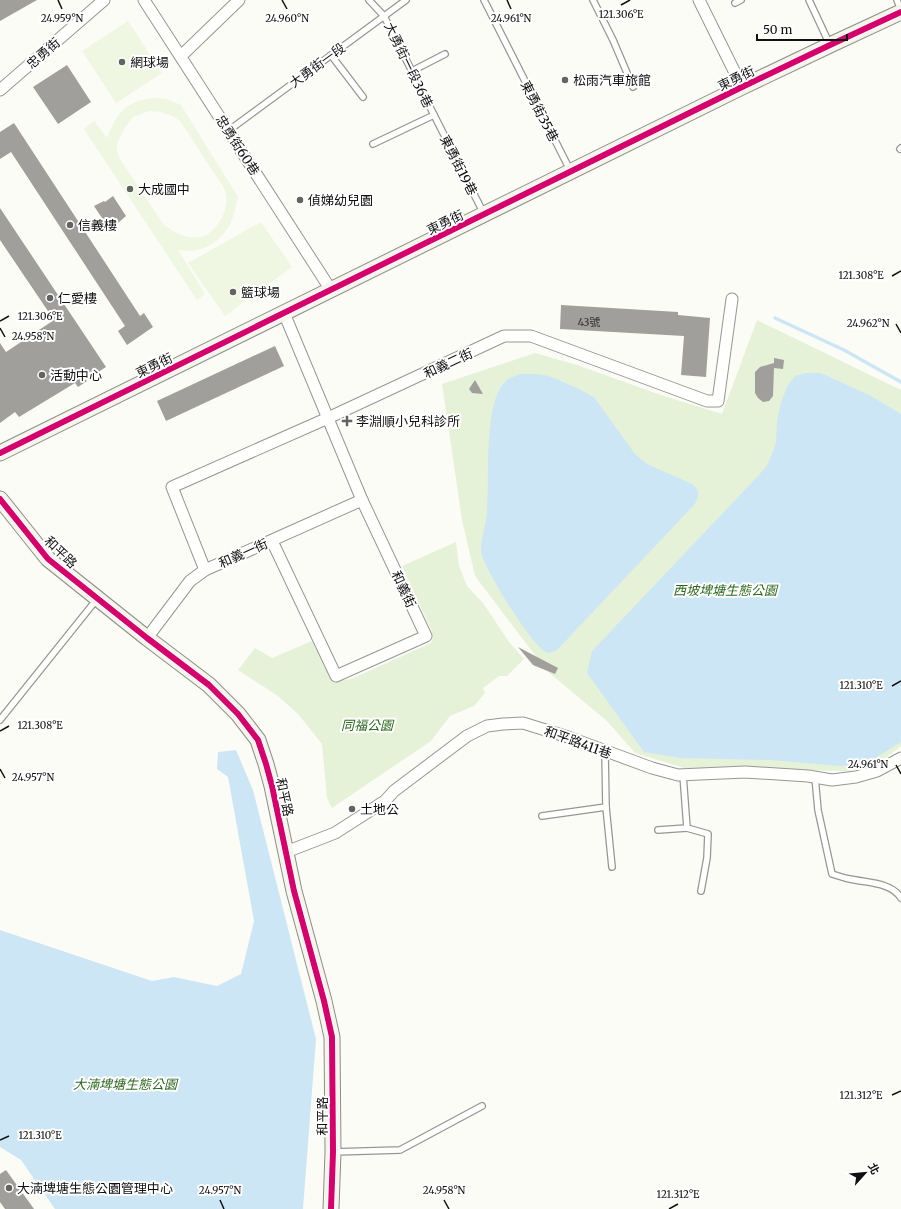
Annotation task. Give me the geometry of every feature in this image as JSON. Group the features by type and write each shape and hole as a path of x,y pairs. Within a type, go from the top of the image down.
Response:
{"street":[{"name":"忠勇街","path":"0,90 104,0"},
{"name":"忠勇街60巷","path":"144,0 331,290"},
{"path":"180,56 239,0"},
{"path":"700,0 742,87"},
{"name":"東勇街","path":"0,453 742,87 901,11"},
{"name":"和義二街","path":"205,570 172,487 328,418 504,336 531,336 707,401 718,401 732,299"},
{"name":"和義街","path":"272,541 336,676 426,636 362,500 284,313"},
{"name":"和平路","path":"0,499 48,559 209,685 238,714 258,740 272,786 294,891 324,1001 332,1037 333,1152 331,1209"},
{"name":"和義一街","path":"147,638 190,581 205,570 362,500"},
{"name":"和平路411巷","path":"286,852 335,834 385,801 394,791 467,736 487,726 524,723 568,737 652,768 678,775 745,772 815,777 832,780 856,777 877,771 901,758"}],"lane":[{"name":"大勇街一段36巷","path":"369,0 384,16 434,115"},
{"name":"大勇街一段","path":"228,131 406,0"},
{"name":"東勇街35巷","path":"484,0 571,172"},
{"path":"593,0 614,40 633,87"},
{"path":"809,0 830,45"},
{"path":"897,0 901,11"},
{"path":"412,71 445,54"},
{"path":"331,55 363,97"},
{"path":"373,144 434,115"},
{"name":"東勇街19巷","path":"434,115 484,215"},
{"path":"0,720 98,598"},
{"path":"606,752 606,807 612,867"},
{"path":"683,775 687,828"},
{"path":"815,777 818,810 832,874 850,879 881,884 897,892 901,898"},
{"path":"542,816 606,807"},
{"path":"658,830 687,828 708,834 707,858 701,891"},
{"path":"333,1152 400,1150 482,1106"}],"green space":[{"name":"網球場","path":"128,21 162,73 116,103 82,51"},
{"path":"145,99 166,99 181,105 238,197 230,224 219,239 208,246 197,250 178,250 205,294 197,300 84,129 94,121 107,138 115,121 124,109","holes":["153,111 165,113 180,121 225,190 227,202 223,216 216,227 206,235 195,238 184,236 164,225 120,159 117,151 117,144 126,126 133,117"]},
{"name":"籃球場","path":"261,222 292,267 225,316 188,263"},
{"name":"西坡埤塘生態公園","path":"757,320 901,390 901,746 879,763 848,771 684,768 635,753 607,721 547,671 475,576 462,520 442,384 535,353 577,365 658,394 722,414"},
{"name":"同福公園","path":"456,542 459,566 467,586 483,603 509,642 524,659 507,676 499,676 483,688 485,693 474,706 450,716 431,741 332,808 327,798 322,744 298,714 278,696 238,670 255,648 272,658 312,641 325,668 335,681 351,679 431,643 433,637 431,629 402,566"}],"water":[{"path":"806,373 821,373 871,396 901,414 901,742 875,758 861,764 841,766 769,760 681,758 644,752 587,673 592,651 768,464 776,443 777,421 781,402 787,387 795,376"},
{"path":"521,374 549,376 594,397 635,454 647,464 692,484 698,492 694,505 557,650 550,653 539,647 509,605 498,588 481,551 487,512 490,424 493,407 498,392 505,382"},
{"name":"大湳埤塘生態公園","path":"236,750 253,790 316,1039 303,1209 55,1209 21,1160 0,1147 0,930 152,981 174,977 217,986 241,974 254,921 228,777 217,769 218,752"}],"building":[{"path":"0,0 37,0 0,21"},
{"path":"67,65 91,102 58,124 33,87"},
{"name":"信義樓","path":"14,123 140,316 144,313 153,327 127,345 118,331 125,326 11,152 0,159 0,132"},
{"path":"113,196 126,216 110,230 94,206 104,201 105,202"},
{"path":"0,208 106,367 78,387 75,383 19,417 15,412 0,423 0,343 6,352 54,320 0,240"},
{"path":"561,305 678,312 678,315 710,318 706,377 681,375 684,336 560,329"},
{"path":"275,346 284,366 166,421 157,401"},
{"path":"774,358 784,360 783,369 774,368 773,396 769,401 763,402 755,393 755,372 760,367 774,363"},
{"path":"475,380 483,394 472,393 469,389"},
{"path":"518,647 558,668 555,674 533,665"},
{"name":"大湳埤塘生態公園管理中心","path":"6,1170 34,1209 5,1209 0,1202 0,1174"}],"waterway":[{"path":"775,318 844,350 901,382"}],"cycle path":[{"path":"0,453 742,87 901,12"},
{"path":"0,499 48,559 209,685 238,714 258,740 272,786 294,891 324,1001 332,1037 333,1152 331,1209"}],"place":[{"name":"網球場","path":"122,62"},
{"name":"松雨汽車旅館","path":"565,80"},
{"name":"大成國中","path":"130,189"},
{"name":"偵娣幼兒園","path":"300,200"},
{"name":"信義樓","path":"70,225"},
{"name":"籃球場","path":"233,292"},
{"name":"仁愛樓","path":"50,298"},
{"name":"活動中心","path":"42,375"},
{"name":"李淵順小兒科診所","path":"347,421"},
{"name":"土地公","path":"352,809"},
{"name":"大湳埤塘生態公園管理中心","path":"9,1188"}]}
